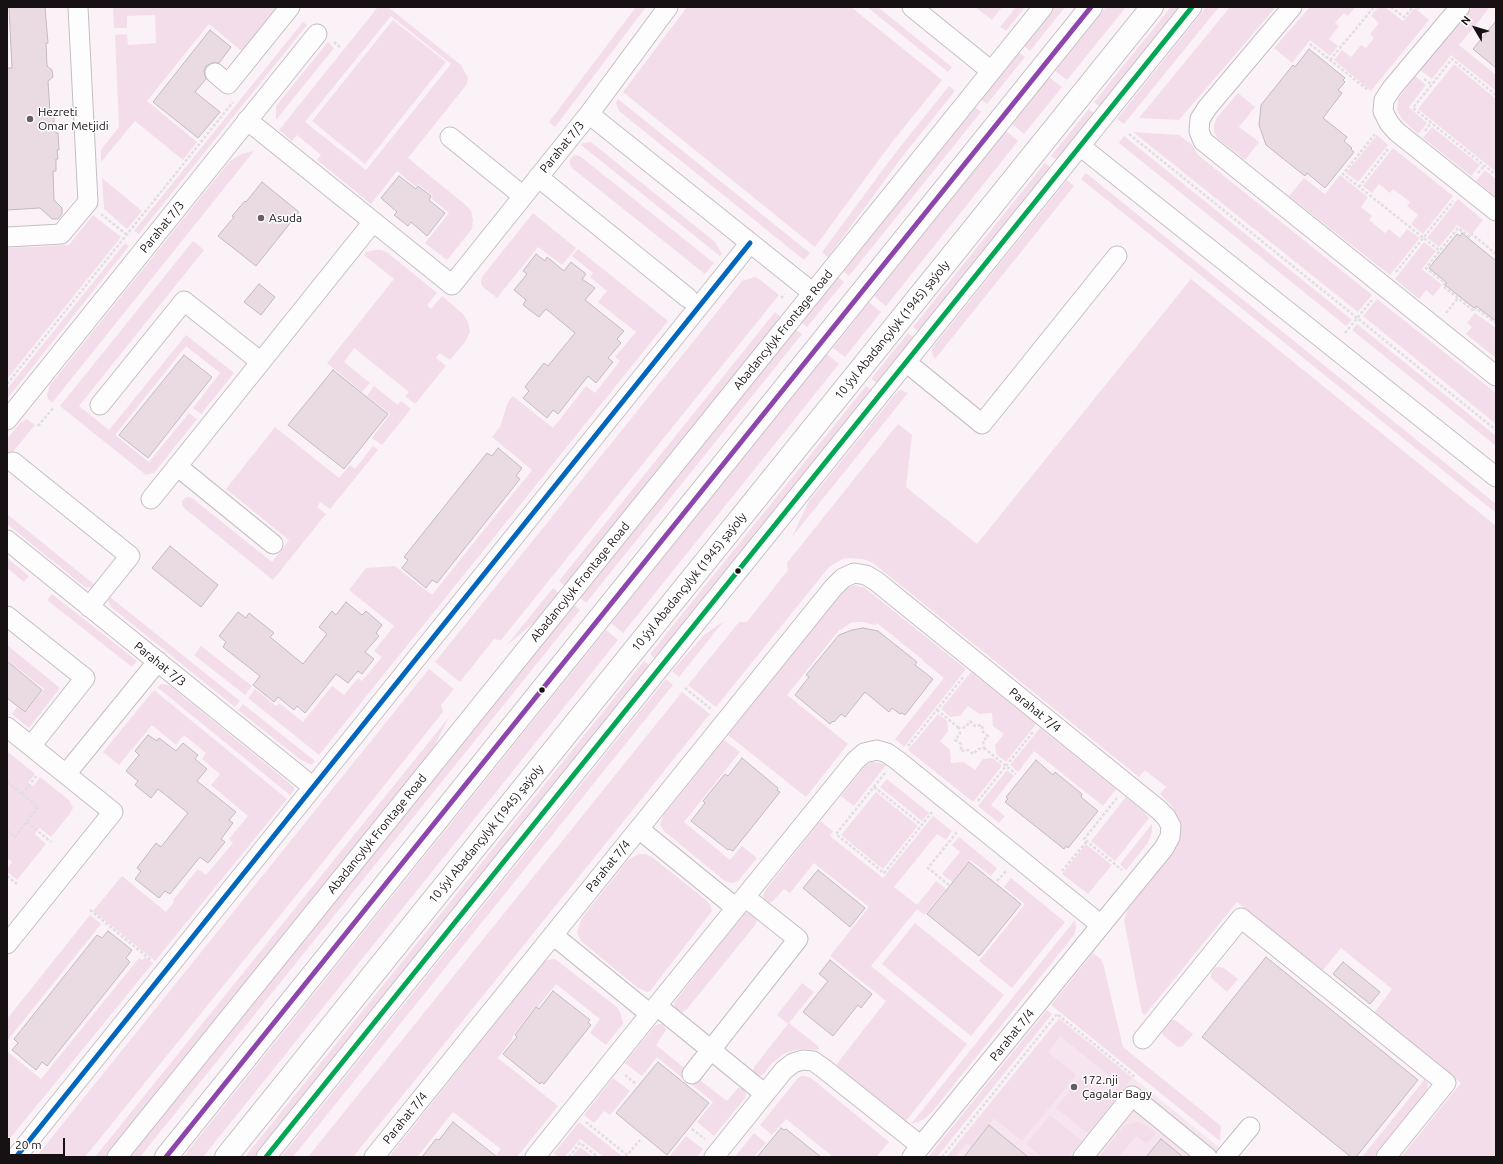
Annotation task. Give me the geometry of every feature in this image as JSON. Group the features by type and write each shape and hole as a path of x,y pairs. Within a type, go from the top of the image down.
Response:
{"main road":[{"path":"166,1157 1091,7"},
{"name":"10 ýyl Abadançylyk (1945) şaýoly","path":"226,1157 1152,7"}],"street":[{"path":"7,237 61,234 88,202 78,7"},
{"path":"215,73 228,84 290,7"},
{"name":"Parahat 7/3","path":"373,222 452,285 589,114 668,7"},
{"name":"Abadancylyk Frontage Road","path":"117,1157 1042,7"},
{"path":"266,1157 1192,7"},
{"path":"1292,7 1206,108 1200,119 1199,131 1203,140 1496,376"},
{"path":"1460,7 1392,88 1384,100 1383,112 1389,123 1397,132 1496,211"},
{"path":"923,10 991,71"},
{"name":"Parahat 7/3","path":"7,420 317,34"},
{"path":"589,114 812,293"},
{"path":"151,499 373,222 247,120"},
{"path":"450,137 523,196"},
{"path":"1080,146 1496,477"},
{"path":"538,177 688,298"},
{"path":"16,1157 750,243"},
{"path":"906,362 982,424 1118,256"},
{"path":"100,405 184,301 261,362"},
{"path":"13,462 130,556 89,607"},
{"path":"177,466 273,544"},
{"name":"Parahat 7/3","path":"7,540 314,787"},
{"name":"Parahat 7/4","path":"374,1157 833,588 843,578 854,573 866,576 876,581 1159,810 1172,826 1170,837 1164,848 916,1152"},
{"path":"7,616 85,678 31,746"},
{"path":"66,774 158,661"},
{"path":"7,727 113,812 7,944"},
{"path":"535,1157 855,761 864,753 877,750 887,753 897,760 1102,925"},
{"path":"639,829 741,902 798,939 692,1074"},
{"path":"1143,1039 1241,918 1446,1083 1386,1157"},
{"path":"552,935 711,1050 765,1094"},
{"path":"712,1150 765,1094 784,1070 793,1063 803,1060 813,1061 823,1068 916,1152"},
{"path":"1083,1157 1132,1096 1207,1157"},
{"path":"1225,1157 1250,1126"}],"path":[{"path":"1330,60 1374,7"},
{"path":"1391,7 1404,18 1413,7"},
{"path":"1310,44 1373,94"},
{"path":"1496,95 1452,59 1413,108 1496,175"},
{"path":"1377,132 1343,174 1440,251"},
{"path":"1128,134 1496,430"},
{"path":"1358,187 1390,146"},
{"path":"1392,277 1455,198"},
{"path":"86,203 127,235"},
{"path":"1495,252 1472,234 1470,237 1458,228 1426,268 1445,283 1443,286 1474,311 1476,308 1496,323"},
{"path":"1349,328 1374,297"},
{"path":"38,426 54,407"},
{"path":"906,748 968,671"},
{"path":"685,688 713,710"},
{"path":"937,710 959,728 960,734 955,740 961,744 961,751 968,750 973,754 978,749 984,748 1016,774"},
{"path":"959,728 966,727 970,721 975,726 982,725 983,732 988,736 984,741 984,748"},
{"path":"976,804 1038,726"},
{"path":"886,772 836,834 884,873 934,810"},
{"path":"22,794 39,773"},
{"path":"7,782 38,807 15,837 7,831"},
{"path":"874,787 922,825"},
{"path":"1059,875 1086,841 1084,839 1121,793"},
{"path":"26,822 51,842"},
{"path":"949,886 928,868 959,830"},
{"path":"1086,841 1125,872"},
{"path":"997,881 1007,869"},
{"path":"7,876 17,884"},
{"path":"90,910 154,962"},
{"path":"942,1157 1057,1014 1137,1078"},
{"path":"619,1070 636,1084"},
{"path":"581,1118 627,1155 640,1140"},
{"path":"692,1129 712,1150"},
{"path":"569,1157 580,1143 598,1157"}],"shaded area":[{"path":"113,7 279,7 244,53 209,24 147,101 197,142 183,160 135,121 101,162 101,150 119,127 115,35 127,34 128,45 156,43 155,15 127,16 127,28 114,28"},
{"path":"378,7 388,7 461,65 468,78 467,84 408,158 468,207 471,211 473,220 472,229 447,260 425,243 449,213 431,198 433,196 418,184 416,187 397,171 371,204 317,160 321,155 297,135 292,141 279,130","holes":["391,16 451,64 366,170 305,122"]},
{"path":"636,7 646,7 555,127 549,122"},
{"path":"687,7 851,7 942,80 889,146 815,247 623,92"},
{"path":"867,7 878,7 952,67 948,72"},
{"path":"975,7 1002,7 992,20"},
{"path":"1016,7 1025,7 1006,31 1000,27"},
{"path":"1054,7 1065,7 1030,51 1023,45"},
{"path":"1106,7 1126,7 1067,80 1055,71"},
{"path":"1171,7 1180,7 1100,107 1094,102"},
{"path":"1206,7 1219,7 1124,124 1117,119"},
{"path":"1230,7 1276,7 1179,120 1139,118"},
{"path":"1310,7 1355,7 1348,16 1344,13 1335,23 1339,26 1329,39 1338,46 1330,56 1310,40 1292,63 1274,48"},
{"path":"1378,7 1385,7 1403,21 1415,8 1429,20 1371,91 1334,60 1342,50 1351,57 1361,45 1366,48 1374,38 1370,34 1379,23 1371,16"},
{"path":"1473,7 1490,7 1459,45 1496,75 1496,91 1451,55 1432,79 1420,70"},
{"path":"393,20 446,62 365,164 312,121"},
{"path":"303,22 307,25 139,234 134,231"},
{"path":"328,42 334,48 276,120 276,106"},
{"path":"1018,52 1025,57 987,104 980,99"},
{"path":"1454,64 1496,99 1496,172 1418,109"},
{"path":"1415,76 1426,85 1409,107 1427,123 1418,134 1401,118 1397,109 1398,99"},
{"path":"1049,77 1062,87 1024,134 1012,124"},
{"path":"949,86 955,91 902,157 828,257 822,252 896,152"},
{"path":"1238,93 1255,107 1239,127 1259,142 1245,160 1218,139 1214,132 1216,119"},
{"path":"618,99 810,253 804,260 619,111 616,103"},
{"path":"974,106 981,112 849,276 842,270"},
{"path":"1089,109 1094,113 1057,160 1051,156"},
{"path":"1432,127 1480,165 1471,176 1423,138"},
{"path":"1006,131 1018,141 886,306 874,296"},
{"path":"1133,132 1179,135 1192,145 1198,155 1372,295 1358,312"},
{"path":"1377,135 1388,145 1358,182 1346,173"},
{"path":"1124,136 1352,320 1346,326 1119,143"},
{"path":"591,142 715,242 722,254 720,256 581,145 583,143"},
{"path":"1393,148 1453,196 1423,234 1411,224 1418,215 1407,206 1410,202 1393,189 1390,193 1379,184 1372,193 1363,186"},
{"path":"254,151 52,403 48,399 47,395 50,385 229,162 241,154"},
{"path":"577,155 714,263 705,274 572,168 570,160 573,156"},
{"path":"1045,163 1051,167 919,332 913,327"},
{"path":"1485,170 1496,179 1496,197 1476,181"},
{"path":"1086,173 1496,504 1496,513 1081,179"},
{"path":"1340,175 1368,197 1361,207 1372,216 1369,220 1385,233 1389,229 1400,238 1407,229 1420,238 1390,275 1289,196 1304,178 1325,194"},
{"path":"102,178 142,211 127,229 104,209"},
{"path":"1067,180 1074,186 935,359 932,353 932,348"},
{"path":"1458,199 1483,220 1471,235 1457,225 1439,247 1427,238"},
{"path":"533,213 576,248 562,265 538,247 497,298 482,286 482,277"},
{"path":"93,215 121,237 7,379 7,248 69,245"},
{"path":"193,241 204,250 79,406 109,430 186,335 234,373 201,414 193,408 220,373 186,346 115,435 149,462 189,413 197,419 154,473 146,475 60,406"},
{"path":"1424,242 1436,251 1422,269 1442,285 1433,296 1426,290 1419,299 1395,279"},
{"path":"125,243 129,246 7,399 7,389"},
{"path":"578,249 668,321 319,755 248,698 255,689 276,706 279,703 303,722 332,686 344,695 358,678 362,681 382,657 374,651 394,626 349,590 366,568 395,566 432,595 532,470 492,437 500,427 508,402 513,396 553,428 586,386 595,393 620,361 615,357 636,332 598,302 607,291 590,277 593,273 572,256"},
{"path":"381,250 388,253 437,293 427,305 431,309 442,296 463,314 468,322 470,332 465,342 450,360 440,353 436,358 446,366 415,404 405,396 409,392 354,348 344,362 370,383 362,392 327,363 394,279 364,255 366,252"},
{"path":"837,276 844,282 807,327 801,322"},
{"path":"755,277 779,295 501,640 494,639 460,682 435,662 742,281"},
{"path":"1191,279 1496,526 1496,1157 1401,1157 1461,1083 1374,1013 1392,989 1341,948 1322,971 1237,902 1145,1015 1142,1013 1124,920 1128,909 1173,853 1179,841 1179,820 1172,806 1160,794 1166,787 1145,770 1139,777 873,563 863,559 849,558 842,559 829,567 716,707 688,685 739,622 747,622 788,570 787,563 898,424 912,435 906,487 977,544"},
{"path":"1377,299 1496,393 1496,424 1363,316"},
{"path":"869,302 881,312 845,357 833,348"},
{"path":"775,312 781,317 565,586 559,581"},
{"path":"1475,313 1496,328 1496,358 1466,334 1472,327 1467,323"},
{"path":"1357,324 1496,436 1496,446 1352,330"},
{"path":"795,329 802,334 586,603 579,597"},
{"path":"908,333 914,338 877,383 871,379"},
{"path":"827,354 839,364 623,633 611,623"},
{"path":"374,386 398,405 401,401 411,409 382,445 372,438 390,414 367,396"},
{"path":"866,386 872,390 656,659 650,654"},
{"path":"901,390 908,393 792,537 809,501 898,391"},
{"path":"27,419 35,425 7,459 7,439 20,423"},
{"path":"275,427 339,478 350,465 355,469 373,446 378,450 330,509 320,502 317,507 326,514 273,580 184,508 182,501 188,497 192,498 272,562 289,540 226,489"},
{"path":"7,514 96,586 92,588 85,587 7,524"},
{"path":"7,558 29,576 24,582 7,568"},
{"path":"854,585 865,588 966,669 904,747 895,739 944,678 877,623 875,625 856,622 850,623 841,630 840,629 787,695 848,744 806,797 728,735 845,589"},
{"path":"553,588 559,593 538,619 507,645"},
{"path":"52,594 137,661 132,667 47,600"},
{"path":"110,597 240,701 235,707 111,607 108,600"},
{"path":"573,604 580,610 140,1157 129,1157"},
{"path":"724,621 679,677 672,671 704,635"},
{"path":"606,630 618,640 203,1157 183,1157"},
{"path":"7,645 60,688 29,728 12,714 17,707 25,713 44,689 7,660"},
{"path":"201,646 252,686 245,695 194,655"},
{"path":"644,661 650,666 254,1157 245,1157"},
{"path":"429,669 454,689 441,705 443,712 299,892 85,1157 36,1157"},
{"path":"971,672 1036,724 1006,762 996,754 995,745 1004,734 993,726 992,713 979,714 968,706 960,716 950,717 941,709"},
{"path":"666,679 673,685 293,1157 281,1157"},
{"path":"161,684 169,685 294,787 294,790 290,795 157,687"},
{"path":"154,690 287,799 155,961 93,911 122,876 166,912 174,902 173,900 198,869 206,875 233,843 229,839 248,816 211,785 220,774 202,759 206,753 184,735 176,745 152,725 119,765 103,752"},
{"path":"682,692 710,714 353,1157 308,1157"},
{"path":"243,704 315,761 312,765 301,760 238,710"},
{"path":"938,714 947,721 948,731 940,741 950,750 951,763 964,762 975,770 983,759 993,758 1002,766 973,802 908,750"},
{"path":"449,717 432,751 105,1157 95,1157"},
{"path":"1040,728 1116,789 1103,806 1034,751 1018,772 1010,765"},
{"path":"724,740 740,752 684,822 730,860 742,846 757,858 738,881 732,883 725,881 665,832 660,825 663,816"},
{"path":"7,751 35,774 28,783 33,786 40,777 69,800 73,808 51,837 40,828 35,834 46,844 17,880 7,872 7,869 12,862 7,858"},
{"path":"872,762 886,765 854,806 841,796 865,766"},
{"path":"1007,770 1014,776 991,805 1005,816 999,823 978,806"},
{"path":"887,779 929,813 922,821 880,787"},
{"path":"876,792 918,826 883,869 841,835"},
{"path":"1126,797 1149,818 1115,861 1091,841"},
{"path":"933,816 952,831 946,840 937,834 894,887 917,905 936,881 946,889 925,915 917,909 871,966 967,1044 906,1121 836,1065 886,1001 830,956 869,907 814,863 790,893 784,889 772,902 767,902 763,895 820,821 833,831 830,836 883,878"},
{"path":"1152,824 1152,832 1148,843 1126,870 1120,864"},
{"path":"959,837 997,868 991,876 970,860 952,882 942,874 960,852 952,845"},
{"path":"1086,844 1112,865 1088,894 1062,874"},
{"path":"638,854 645,854 652,857 706,900 712,911 650,991 647,992 638,988 581,941 577,932 582,918 627,861"},
{"path":"1011,878 1065,922 1012,988 979,961 1025,904 1004,887"},
{"path":"752,912 756,915 756,924 687,1009 683,1012 675,1009 674,1004 676,1000 744,914"},
{"path":"90,915 101,924 7,1041 7,1019"},
{"path":"1075,920 1076,928 1074,935 932,1112 923,1120 911,1124"},
{"path":"915,923 1004,995 971,1036 882,964"},
{"path":"1093,953 1101,959 1104,967 1123,1047 1221,1126 1220,1141 1051,1005"},
{"path":"145,957 153,963 7,1142 7,1051 41,1079 139,958 142,960"},
{"path":"555,959 617,1007 623,1022 606,1045 590,1033 600,1019 556,984 537,1008 535,1007 498,1058 558,1106 517,1157 495,1157 501,1149 453,1112 417,1157 389,1157 544,962"},
{"path":"1216,967 1224,968 1238,979 1227,992 1211,978 1211,974"},
{"path":"802,983 814,992 789,1023 818,1046 819,1049 801,1049 785,1053 771,1064 764,1074 757,1076 753,1070 754,1067 788,1024 777,1015"},
{"path":"1047,1010 1052,1014 937,1157 928,1157"},
{"name":"172.nji Çagalar Bagy","path":"1059,1018 1231,1157 946,1157"},
{"path":"1059,1019 1132,1078 1088,1133 1056,1108 1080,1078 1107,1100 1120,1084 1060,1036 1048,1052 1076,1075 1022,1141 994,1118 981,1134 1008,1157 984,1157 967,1143 955,1157 947,1157"},
{"path":"1169,1020 1175,1020 1193,1034 1183,1046 1178,1047 1163,1035 1162,1029"},
{"path":"658,1024 662,1024 666,1030 656,1045 688,1071 682,1078 657,1057 642,1076 625,1063"},
{"path":"801,1076 811,1078 889,1142 876,1157 831,1157 832,1156 786,1119 772,1135 760,1125"},
{"path":"696,1077 727,1101 738,1088 742,1088 746,1094 745,1098 714,1136 697,1122 713,1102 691,1084"},
{"path":"613,1078 630,1091 610,1115 604,1111 594,1123 584,1115"},
{"path":"1425,1079 1428,1085 1427,1090 1373,1157 1362,1157"},
{"path":"1050,1115 1082,1141 1069,1157 1042,1157 1026,1144"},
{"path":"579,1122 623,1157 604,1157 580,1139 565,1157 558,1157 554,1153"},
{"path":"1138,1122 1146,1125 1156,1133 1147,1144 1136,1136 1119,1157 1099,1157 1124,1126"},
{"path":"754,1133 766,1143 754,1157 735,1157"},
{"path":"686,1136 703,1149 697,1157 669,1157"},
{"path":"580,1147 593,1157 572,1157"}],"building":[{"name":"Hezreti Omar Metjidi","path":"9,7 45,7 48,43 46,43 47,66 52,70 53,77 48,81 50,113 54,113 54,124 56,124 56,133 58,133 58,159 56,159 56,171 53,171 54,200 62,208 62,214 58,219 52,219 40,208 7,210 7,68 12,68"},
{"path":"1496,21 1496,68 1473,49"},
{"path":"210,30 231,47 219,63 212,63 206,66 204,71 206,79 195,92 220,112 198,138 153,102"},
{"path":"1309,49 1345,78 1343,80 1345,82 1338,90 1342,93 1323,118 1347,137 1344,141 1352,148 1351,149 1354,152 1325,188 1307,173 1305,176 1266,145 1259,125 1261,105 1293,65 1295,67"},
{"path":"399,176 416,189 418,186 431,196 429,200 445,213 427,236 411,222 408,226 394,215 397,212 381,198"},
{"path":"262,182 299,212 256,266 218,236 234,217 232,216 245,201 246,202"},
{"path":"1462,233 1496,261 1496,321 1476,306 1474,308 1445,285 1447,283 1429,268 1457,234 1460,236"},
{"path":"536,254 545,261 547,257 564,271 571,262 586,274 582,279 595,288 585,300 624,331 617,339 621,343 608,358 613,362 596,383 588,376 558,414 553,410 547,418 523,398 529,391 525,387 544,363 548,366 575,333 546,309 539,317 523,305 526,300 514,290 527,274 523,271"},
{"path":"259,284 275,297 261,315 244,302"},
{"path":"184,355 212,377 148,458 119,435"},
{"path":"333,370 388,414 344,469 288,425"},
{"path":"498,448 522,468 516,476 520,479 437,583 432,580 426,588 402,568 408,560 404,557 487,453 492,456"},
{"path":"170,546 218,585 201,607 152,568"},
{"path":"346,602 362,615 366,611 382,625 376,633 379,636 365,652 374,659 362,674 358,671 348,683 336,674 305,713 297,706 294,710 278,697 274,702 253,685 260,676 223,647 226,642 219,636 238,612 246,618 249,613 274,633 270,637 303,664 327,634 319,627 332,611 336,615"},
{"path":"863,628 878,631 917,662 915,665 933,679 905,715 902,713 900,714 892,708 889,712 865,692 845,717 841,714 834,722 833,721 830,724 795,695 809,677 806,675 839,635"},
{"path":"7,661 42,690 25,712 7,698"},
{"path":"148,735 157,741 159,738 176,751 183,743 198,755 195,759 207,769 197,781 236,812 229,820 233,823 221,839 225,842 208,863 200,857 170,894 165,891 159,898 135,879 141,871 137,868 156,843 161,847 188,813 158,789 151,798 135,785 138,781 126,771 139,755 135,751"},
{"path":"742,758 778,788 777,790 780,792 733,851 728,850 691,821 705,803 703,801 725,774 728,776"},
{"path":"1036,760 1053,775 1055,772 1082,794 1081,797 1098,811 1068,848 1066,846 1064,849 1005,802 1008,799 1006,797"},
{"path":"969,862 1021,904 979,956 927,914"},
{"path":"818,870 865,908 850,927 803,888"},
{"path":"108,931 132,950 126,958 130,962 47,1066 42,1062 36,1070 12,1050 18,1043 14,1039 97,935 102,938"},
{"path":"1266,957 1418,1080 1356,1157 1351,1157 1202,1037"},
{"path":"830,960 872,994 861,1008 858,1005 833,1036 803,1012 828,981 819,974"},
{"path":"1343,962 1380,992 1370,1004 1333,974"},
{"path":"553,991 590,1020 588,1022 591,1025 544,1084 541,1082 540,1084 503,1054 517,1037 515,1035 536,1007 539,1009"},
{"path":"658,1062 709,1103 667,1155 616,1113"},
{"path":"453,1122 497,1157 422,1157 436,1139 439,1140"},
{"path":"989,1125 1028,1157 964,1157"},
{"path":"781,1128 784,1130 786,1129 821,1157 757,1157"},
{"path":"1161,1139 1183,1157 1146,1157"}],"transit line":[{"path":"166,1157 1091,7"},
{"path":"266,1157 1192,7"},
{"path":"16,1157 750,243"}],"place":[{"name":"Hezreti Omar Metjidi","path":"30,119"},
{"name":"Asuda","path":"261,218"},
{"name":"172.nji Çagalar Bagy","path":"1074,1087"}]}
